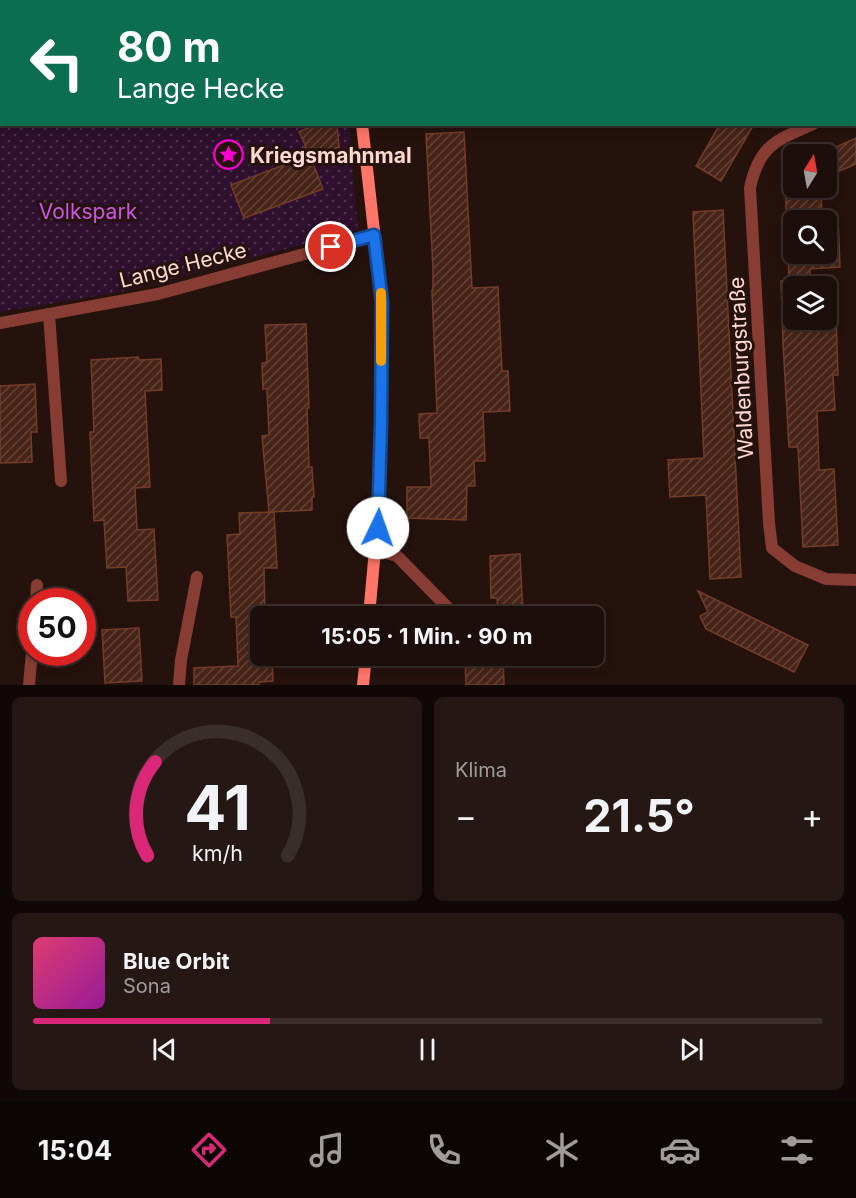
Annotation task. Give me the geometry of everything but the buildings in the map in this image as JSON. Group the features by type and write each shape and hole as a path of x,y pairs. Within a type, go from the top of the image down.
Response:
{"main road":[{"path":"362,126 382,302 381,424 376,550 370,606"},
{"path":"363,685 365,666"}],"street":[{"name":"Waldenburgstraße","path":"809,126 778,140 763,154 754,172 750,188 769,523 772,548 795,566 826,579 856,580"},
{"name":"Lange Hecke","path":"0,323 158,294 374,235"},
{"path":"49,314 61,481"},
{"path":"376,550 397,556 446,606"},
{"path":"180,685 181,660 197,577"},
{"path":"29,685 31,666"}],"green space":[{"name":"Volkspark","path":"0,126 349,126 358,230 126,291 0,312"}],"slow traffic":[{"path":"381,293 381,361"}],"place":[{"name":"Kriegsmahnmal","path":"229,155"}],"route":[{"path":"331,247 374,235 382,302 378,528"}]}
